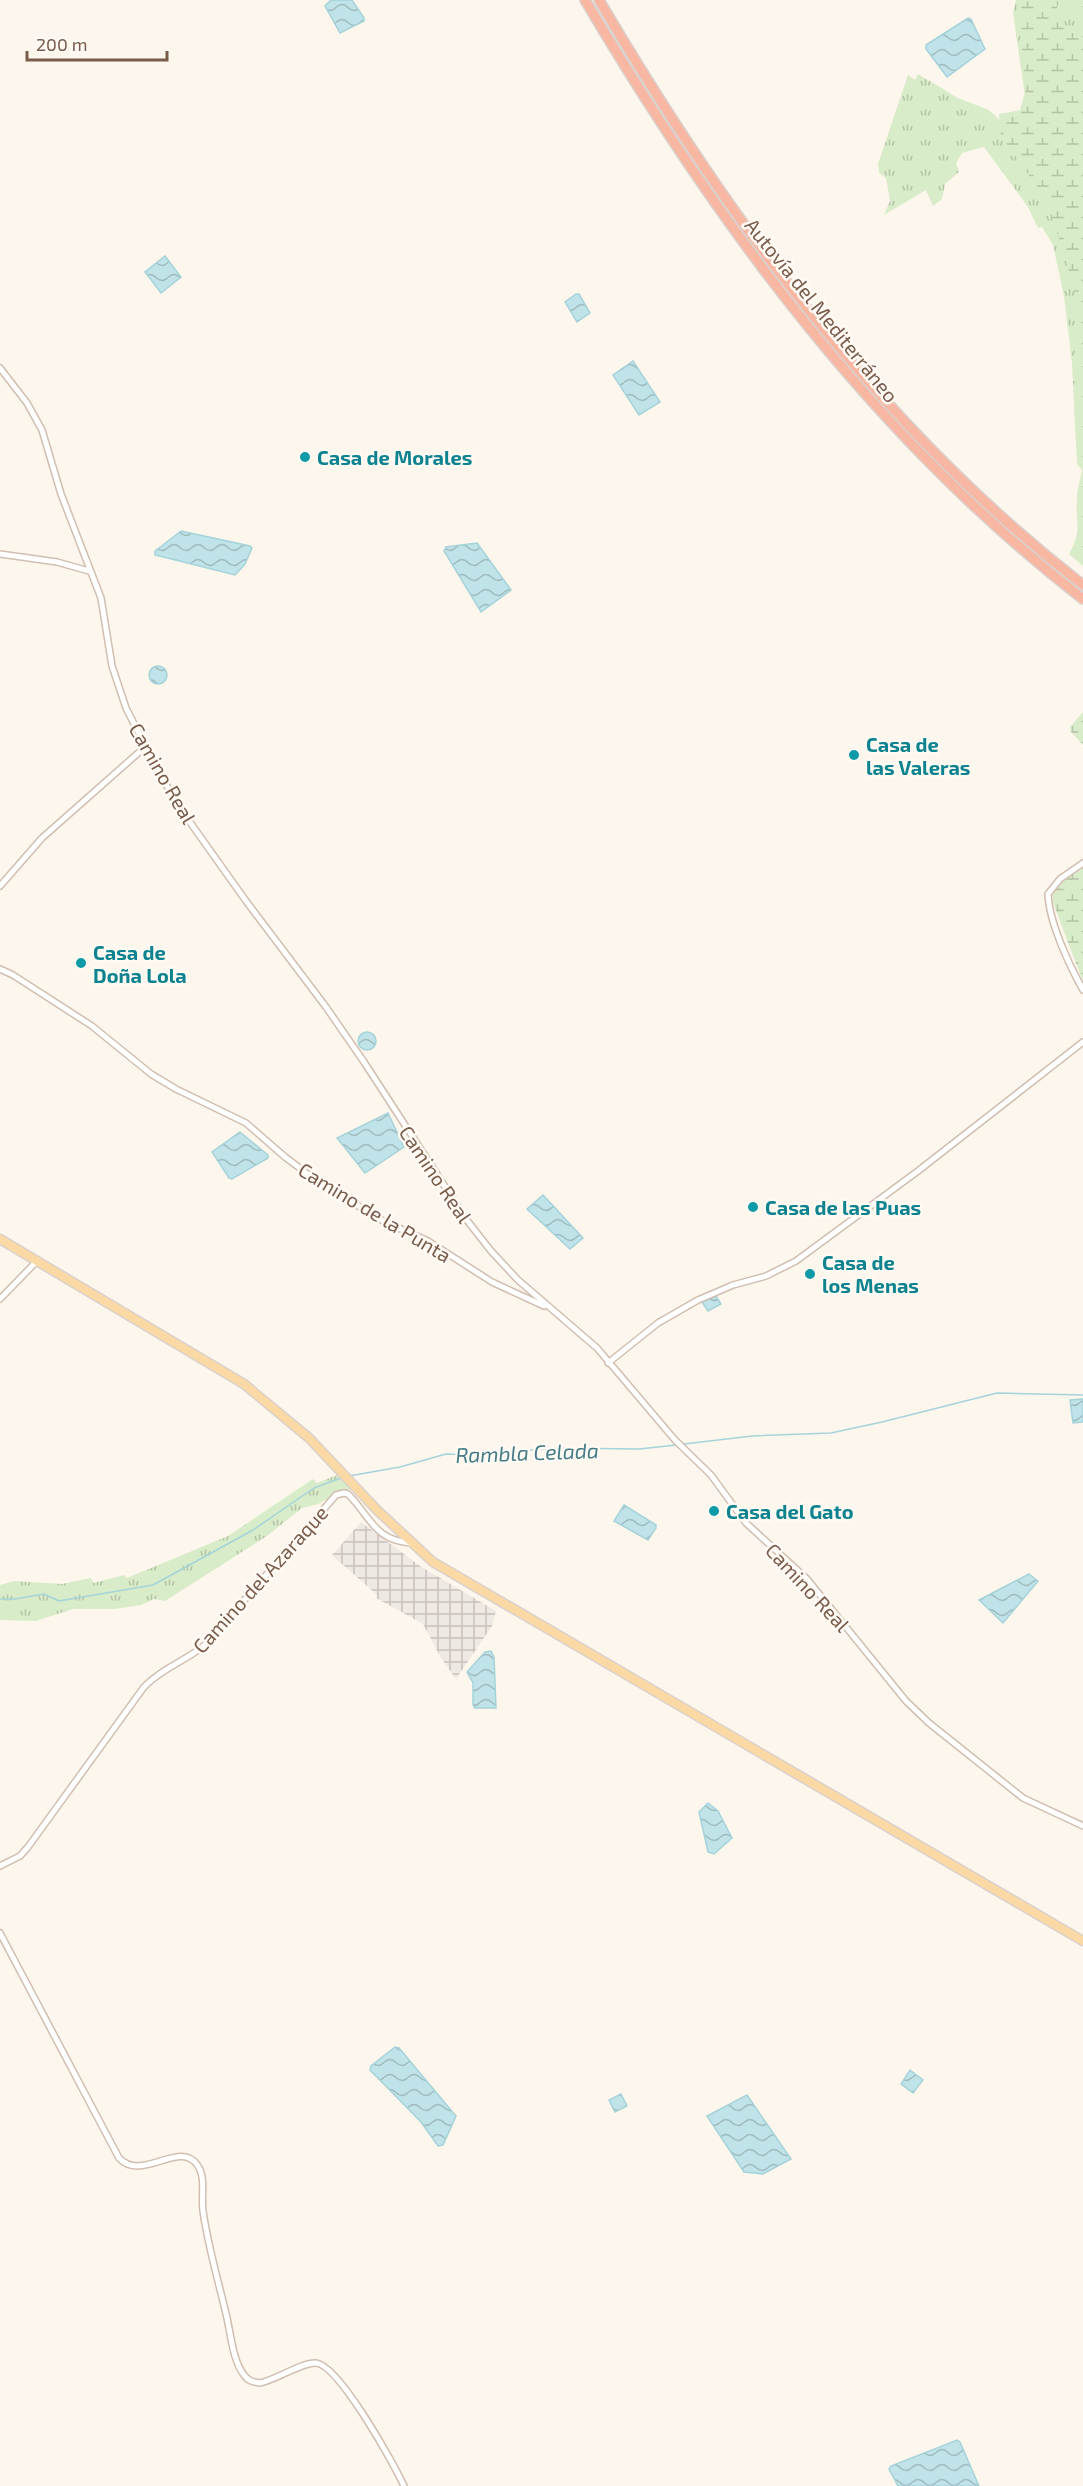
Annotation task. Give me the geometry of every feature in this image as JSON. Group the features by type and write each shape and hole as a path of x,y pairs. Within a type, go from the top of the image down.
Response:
{"highway":[{"name":"Autovía del Mediterráneo","path":"585,0 705,189 766,274 826,350 877,408 957,491 1026,553 1083,599"},
{"name":"Autovía del Mediterráneo","path":"599,0 714,182 783,276 848,358 948,465 1002,516 1083,585"}],"main road":[{"path":"0,1239 244,1384 309,1438 434,1562 1083,1941"}],"street":[{"name":"Camino Real","path":"0,368 27,403 42,430 61,494 101,598 112,666 126,708 145,747 187,818 337,1022 465,1219 491,1251 547,1306 597,1348 675,1440 711,1476 746,1523 807,1579 906,1701 929,1723 1023,1798 1083,1826"},
{"path":"0,554 39,559 89,571"},
{"path":"0,886 42,838 145,747"},
{"path":"1083,863 1060,879 1048,894 1048,903 1062,944 1083,990"},
{"name":"Camino de la Punta","path":"0,969 92,1026 151,1074 176,1089 246,1123 321,1184 385,1221 428,1241 492,1282 529,1301 547,1306"},
{"path":"608,1363 658,1323 690,1304 733,1285 766,1276 796,1261 918,1171 1083,1042"},
{"path":"0,1299 38,1260"},
{"name":"Camino del Azaraque","path":"0,1866 20,1856 144,1687 154,1676 193,1655 206,1644 336,1495 348,1494 366,1520 388,1537 399,1543 413,1543"},
{"path":"0,1933 119,2158 130,2167 184,2156 193,2159 198,2165 201,2172 203,2211 216,2272 233,2343 244,2375 251,2382 260,2383 313,2363 326,2367 360,2410 404,2486"}],"shaded area":[{"path":"361,1522 420,1566 496,1611 492,1626 456,1679 441,1658 423,1624 376,1598 377,1595 332,1555"}],"green space":[{"path":"1016,0 1083,0 1083,566 1069,554 1078,527 1077,496 1082,470 1077,464 1072,363 1064,296 1053,245 1042,227 1038,228 1028,207 984,147 962,153 956,163 959,172 945,184 942,199 933,206 926,190 884,215 890,201 886,178 879,173 878,164 908,75 915,80 918,74 958,98 989,110 998,119 1006,121 1027,110 1013,13"},
{"path":"1017,0 1059,0 1057,8 1060,25 1083,40 1083,359 1079,305 1048,202 1001,136 999,114 1020,110 1026,89"},
{"path":"1083,712 1083,745 1071,732 1070,727"},
{"path":"1083,868 1083,982 1052,900 1059,885"},
{"path":"337,1475 351,1489 337,1492 329,1501 325,1500 302,1508 267,1536 165,1601 154,1599 141,1605 115,1609 73,1609 36,1621 0,1620 0,1585 14,1581 62,1584 91,1578 93,1583 124,1575 127,1578 228,1536 313,1479 317,1483"}],"water":[{"path":"331,0 352,0 364,21 340,33 325,6"},
{"path":"968,18 971,19 985,49 947,77 926,49 926,45"},
{"path":"165,256 181,277 161,293 145,272"},
{"path":"579,294 590,313 577,322 565,302"},
{"path":"633,361 660,402 639,415 613,375"},
{"path":"181,531 252,548 245,564 235,575 155,555 155,551"},
{"path":"477,543 511,590 481,612 444,551 446,547"},
{"path":"158,666 164,669 167,675 164,681 158,684 152,681 149,675 152,669"},
{"path":"367,1032 373,1035 376,1041 373,1047 367,1050 361,1047 358,1041 361,1035"},
{"path":"388,1113 404,1147 365,1173 337,1138"},
{"path":"240,1132 268,1155 268,1158 232,1179 229,1178 212,1152"},
{"path":"543,1195 583,1238 570,1249 527,1209"},
{"path":"716,1296 721,1304 708,1311 702,1302"},
{"path":"1083,1399 1083,1422 1073,1423 1070,1400"},
{"path":"624,1505 656,1525 648,1540 614,1521"},
{"path":"1029,1574 1038,1581 1003,1623 979,1600"},
{"path":"491,1651 494,1657 496,1708 475,1708 473,1683 467,1672 485,1652"},
{"path":"708,1803 718,1811 732,1838 714,1854 708,1852 699,1812"},
{"path":"395,2047 399,2048 456,2116 443,2145 438,2146 421,2122 370,2070 371,2066"},
{"path":"910,2070 923,2080 913,2093 901,2084"},
{"path":"621,2094 627,2106 615,2112 609,2100"},
{"path":"747,2095 791,2159 763,2174 744,2172 707,2116"},
{"path":"957,2440 960,2442 979,2486 898,2486 889,2469 891,2466"}],"waterway":[{"name":"Rambla Celada","path":"684,1444 752,1436 831,1433 997,1393 1083,1395"},
{"name":"Rambla Celada","path":"349,1476 400,1467 446,1454 473,1455 553,1448 639,1449 676,1445"},
{"name":"Rambla Celada","path":"0,1599 44,1594 59,1601 153,1585 253,1530 314,1488 341,1478"}],"place":[{"name":"Casa de Morales","path":"305,457"},
{"name":"Casa de las Valeras","path":"854,755"},
{"name":"Casa de Doña Lola","path":"81,963"},
{"name":"Casa de las Puas","path":"753,1207"},
{"name":"Casa de los Menas","path":"810,1274"},
{"name":"Casa del Gato","path":"714,1511"}]}
